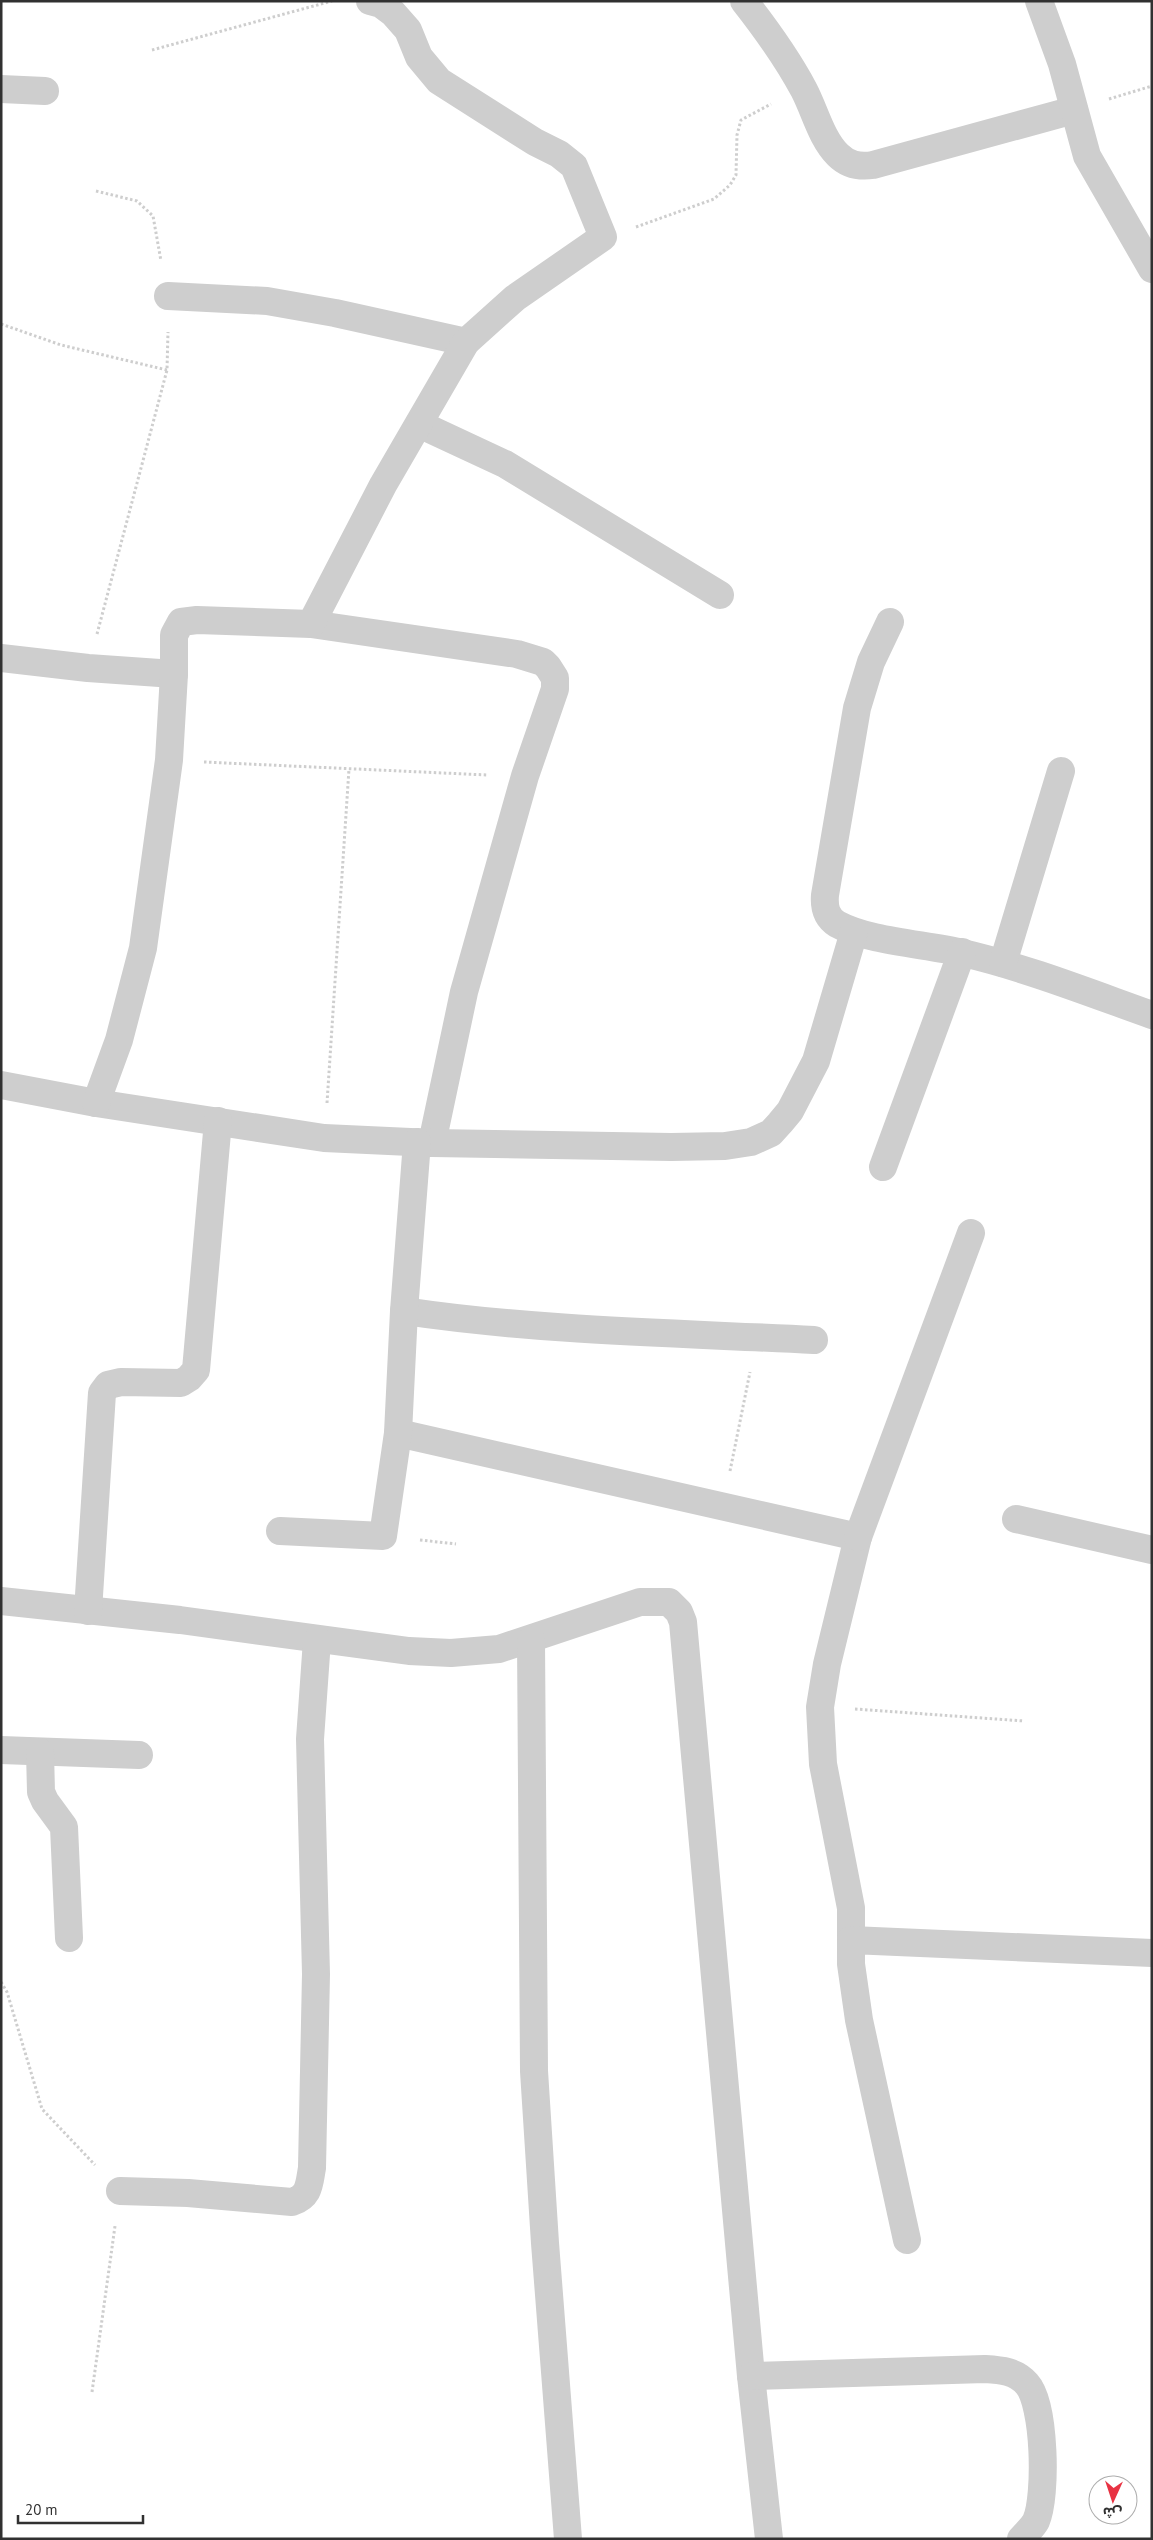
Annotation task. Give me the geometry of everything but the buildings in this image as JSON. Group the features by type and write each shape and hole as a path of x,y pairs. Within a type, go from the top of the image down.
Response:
{"street":[{"path":"310,624 363,522 466,342 515,298 603,237 574,166 559,154 535,142 439,81 419,57 408,30 393,13 381,4 370,1"},
{"path":"744,1 804,90 821,128 837,154 852,164 861,167 1074,110"},
{"path":"1039,1 1062,64 1087,156 1152,269"},
{"path":"1,89 45,91"},
{"path":"168,296 267,301 335,313 466,342"},
{"path":"419,424 505,464 720,595"},
{"path":"96,1103 119,1040 143,948 169,760 174,674 174,635 178,626 184,621 310,624 517,654 543,662 552,671 554,689 525,776 424,1142 404,1311 398,1433 384,1536 280,1531"},
{"path":"890,622 871,662 857,708 825,895 824,907 831,920 854,932 962,952 1003,963 1152,1015"},
{"path":"2,664 174,674"},
{"path":"1003,963 1061,771"},
{"path":"1,1085 96,1103 324,1138 671,1147 725,1146 751,1142 771,1133 790,1111 816,1061 854,932"},
{"path":"883,1167 962,952"},
{"path":"88,1611 102,1393 108,1385 121,1382 181,1383 196,1370 218,1122"},
{"path":"907,2240 859,2020 850,1964 851,1908 823,1764 820,1707 827,1664 858,1538 971,1233"},
{"path":"404,1311 454,1318 555,1327 814,1340"},
{"path":"398,1433 858,1538"},
{"path":"1016,1518 1152,1550"},
{"path":"1,1601 180,1620 409,1651 451,1653 499,1649 640,1602 670,1602 679,1612 683,1622 752,2376 769,2539"},
{"path":"120,2191 188,2193 292,2202 302,2199 308,2192 312,2168 316,1974 310,1739 317,1640"},
{"path":"530,1640 534,2071 568,2539"},
{"path":"1,1750 139,1755"},
{"path":"40,1752 42,1792 45,1801 64,1827 69,1938"},
{"path":"851,1940 1152,1953"},
{"path":"752,2376 985,2369 1005,2371 1018,2375 1028,2385 1036,2398 1040,2423 1042,2493 1036,2521 1021,2539"}],"path":[{"path":"152,50 332,1"},
{"path":"1074,110 1152,86"},
{"path":"603,237 662,219 714,199 730,185 736,175 737,135 740,120 804,90"},
{"path":"96,191 137,201 153,216 168,296"},
{"path":"1,324 62,345 167,370 88,668"},
{"path":"169,760 525,776"},
{"path":"324,1138 349,769"},
{"path":"723,1508 757,1337"},
{"path":"820,1707 1024,1721"},
{"path":"1,1982 7,1992 42,2109 120,2191 92,2392"}]}
